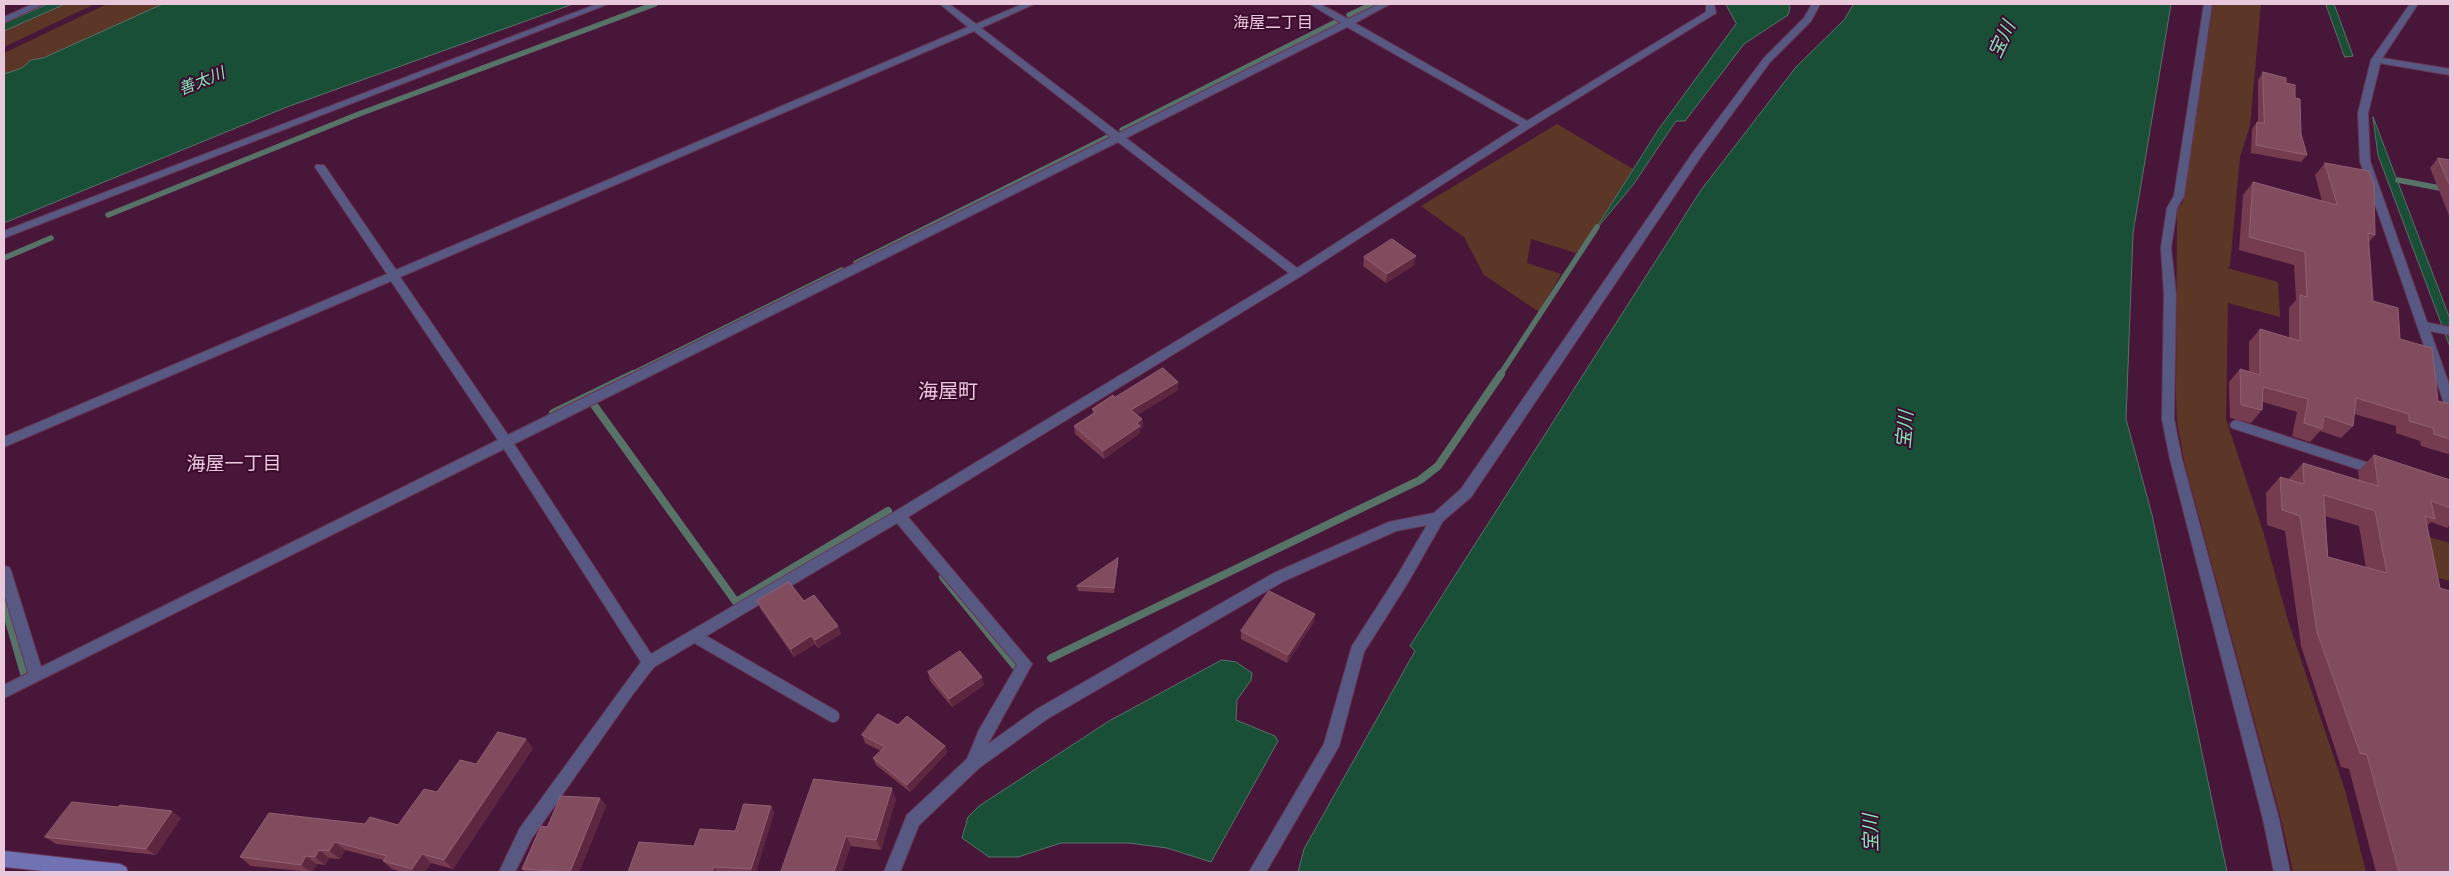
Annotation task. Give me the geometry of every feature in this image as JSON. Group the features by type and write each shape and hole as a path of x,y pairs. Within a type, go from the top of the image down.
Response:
{"main road":[{"path":"4,859 120,872"}],"street":[{"path":"4,20 40,4"},
{"path":"4,236 604,4"},
{"path":"944,4 1297,273"},
{"path":"4,442 1030,4"},
{"path":"1314,4 1527,125"},
{"path":"4,692 1386,4"},
{"path":"507,872 526,833 628,689 649,663 696,638 899,516 1297,273 1527,125 1711,13 1710,4"},
{"path":"1256,872 1331,746 1357,650 1402,580 1438,516 1466,492 1698,153 1767,60 1808,19 1816,4"},
{"path":"2208,4 2179,196 2172,208 2166,248 2170,294 2168,419 2176,459 2270,819 2282,872"},
{"path":"2414,4 2376,60 2363,114 2365,161 2450,403"},
{"path":"2376,60 2450,72"},
{"path":"320,167 506,442 649,663"},
{"path":"2424,326 2444,330"},
{"path":"2236,425 2394,476"},
{"path":"899,516 1025,664 984,735 974,762"},
{"path":"892,872 913,820 974,762 1042,714 1279,577 1394,526 1438,516"},
{"path":"4,571 36,675"}],"lane":[{"path":"696,638 833,716"}],"shaded area":[{"path":"65,4 95,4 4,47 4,31"},
{"path":"107,4 163,4 43,58 31,60 22,68 4,74 4,53"},
{"path":"2213,4 2261,4 2250,126 2240,157 2230,266 2227,268 2278,282 2280,317 2228,303 2226,419 2263,531 2289,624 2345,790 2366,872 2293,872 2282,823 2185,465 2177,422 2177,209 2183,202"},
{"path":"1557,124 1633,169 1593,233 1576,253 1531,239 1527,263 1561,274 1539,312 1484,275 1464,237 1421,206"},
{"path":"2429,537 2450,543 2450,581 2438,578"}],"water":[{"path":"48,4 65,4 4,31 4,24"},
{"name":"善太川","path":"163,4 573,4 287,107 4,223 4,74 22,68 31,60 43,58"},
{"path":"1726,4 1788,4 1790,7 1788,15 1744,44 1685,121 1676,121 1633,185 1593,233 1658,130 1736,24"},
{"name":"宝川","path":"1854,4 2171,4 2133,233 2126,419 2152,515 2227,872 1298,872 1304,849 1415,651 1410,646 1701,190 1796,67 1844,20"},
{"path":"2326,4 2334,4 2353,56 2345,57"},
{"path":"2373,117 2450,319 2450,347 2378,155"},
{"path":"1222,660 1236,662 1252,673 1251,680 1237,700 1236,720 1275,736 1278,741 1211,862 1167,848 1129,843 1061,843 1018,857 989,857 962,838 968,817 979,806 1109,721"}],"building":[{"path":"2263,72 2286,78 2286,83 2295,85 2295,98 2300,99 2301,134 2307,155 2256,145 2257,122 2264,123"},
{"path":"2438,158 2450,160 2450,186"},
{"path":"2325,163 2369,171 2374,185 2375,235 2368,233 2373,301 2398,308 2400,339 2432,348 2438,401 2450,404 2450,439 2434,434 2433,428 2409,421 2409,414 2356,398 2353,426 2324,416 2322,429 2304,423 2308,399 2263,387 2262,410 2241,405 2240,369 2260,375 2260,329 2300,341 2300,295 2307,297 2305,252 2249,237 2253,182 2337,205"},
{"path":"1392,239 1416,256 1387,274 1364,257"},
{"path":"1163,368 1178,382 1131,410 1142,419 1137,423 1140,426 1103,451 1074,426 1096,412 1092,409 1113,395 1115,397"},
{"path":"2374,455 2450,480 2450,508 2431,501 2435,519 2425,516 2440,588 2450,591 2450,872 2399,872 2367,755 2360,753 2317,632 2300,516 2282,510 2280,477 2304,484 2303,463 2378,486","holes":["2324,495 2375,511 2387,573 2328,557"]},
{"path":"1118,558 1114,588 1077,586"},
{"path":"789,582 804,601 814,595 838,626 815,640 811,636 791,649 757,601"},
{"path":"1269,591 1315,614 1288,655 1241,631"},
{"path":"960,651 982,677 949,699 928,672"},
{"path":"878,714 898,725 907,716 945,746 907,785 873,758 885,747 862,735"},
{"path":"498,732 526,739 444,860 422,854 412,869 383,861 387,856 335,842 329,851 319,850 315,857 306,856 301,865 240,857 269,813 365,824 370,817 398,825 424,789 437,792 460,760 476,764"},
{"path":"814,779 892,788 876,840 846,836 834,872 781,872"},
{"path":"561,796 600,798 570,872 522,869 541,826 547,827"},
{"path":"72,802 172,811 146,849 45,837"},
{"path":"744,804 771,806 751,869 714,867 712,872 628,872 639,842 694,846 700,829 735,831"}],"waterway":[{"path":"108,215 359,114 655,4"},
{"path":"1349,15 1373,4"},
{"path":"1122,130 1336,22"},
{"path":"856,263 1108,137"},
{"path":"2398,180 2450,190"},
{"path":"1500,375 1597,227"},
{"path":"4,258 51,238"},
{"path":"630,375 842,270"},
{"path":"553,413 633,374"},
{"path":"1051,658 1420,480 1438,466 1501,374"},
{"path":"594,405 736,602 888,511"},
{"path":"943,577 1016,667"},
{"path":"4,604 25,677"}],"district":[{"name":"海屋二丁目","path":"1273,24"},
{"name":"海屋町","path":"948,393"},
{"name":"海屋一丁目","path":"234,465"}]}
